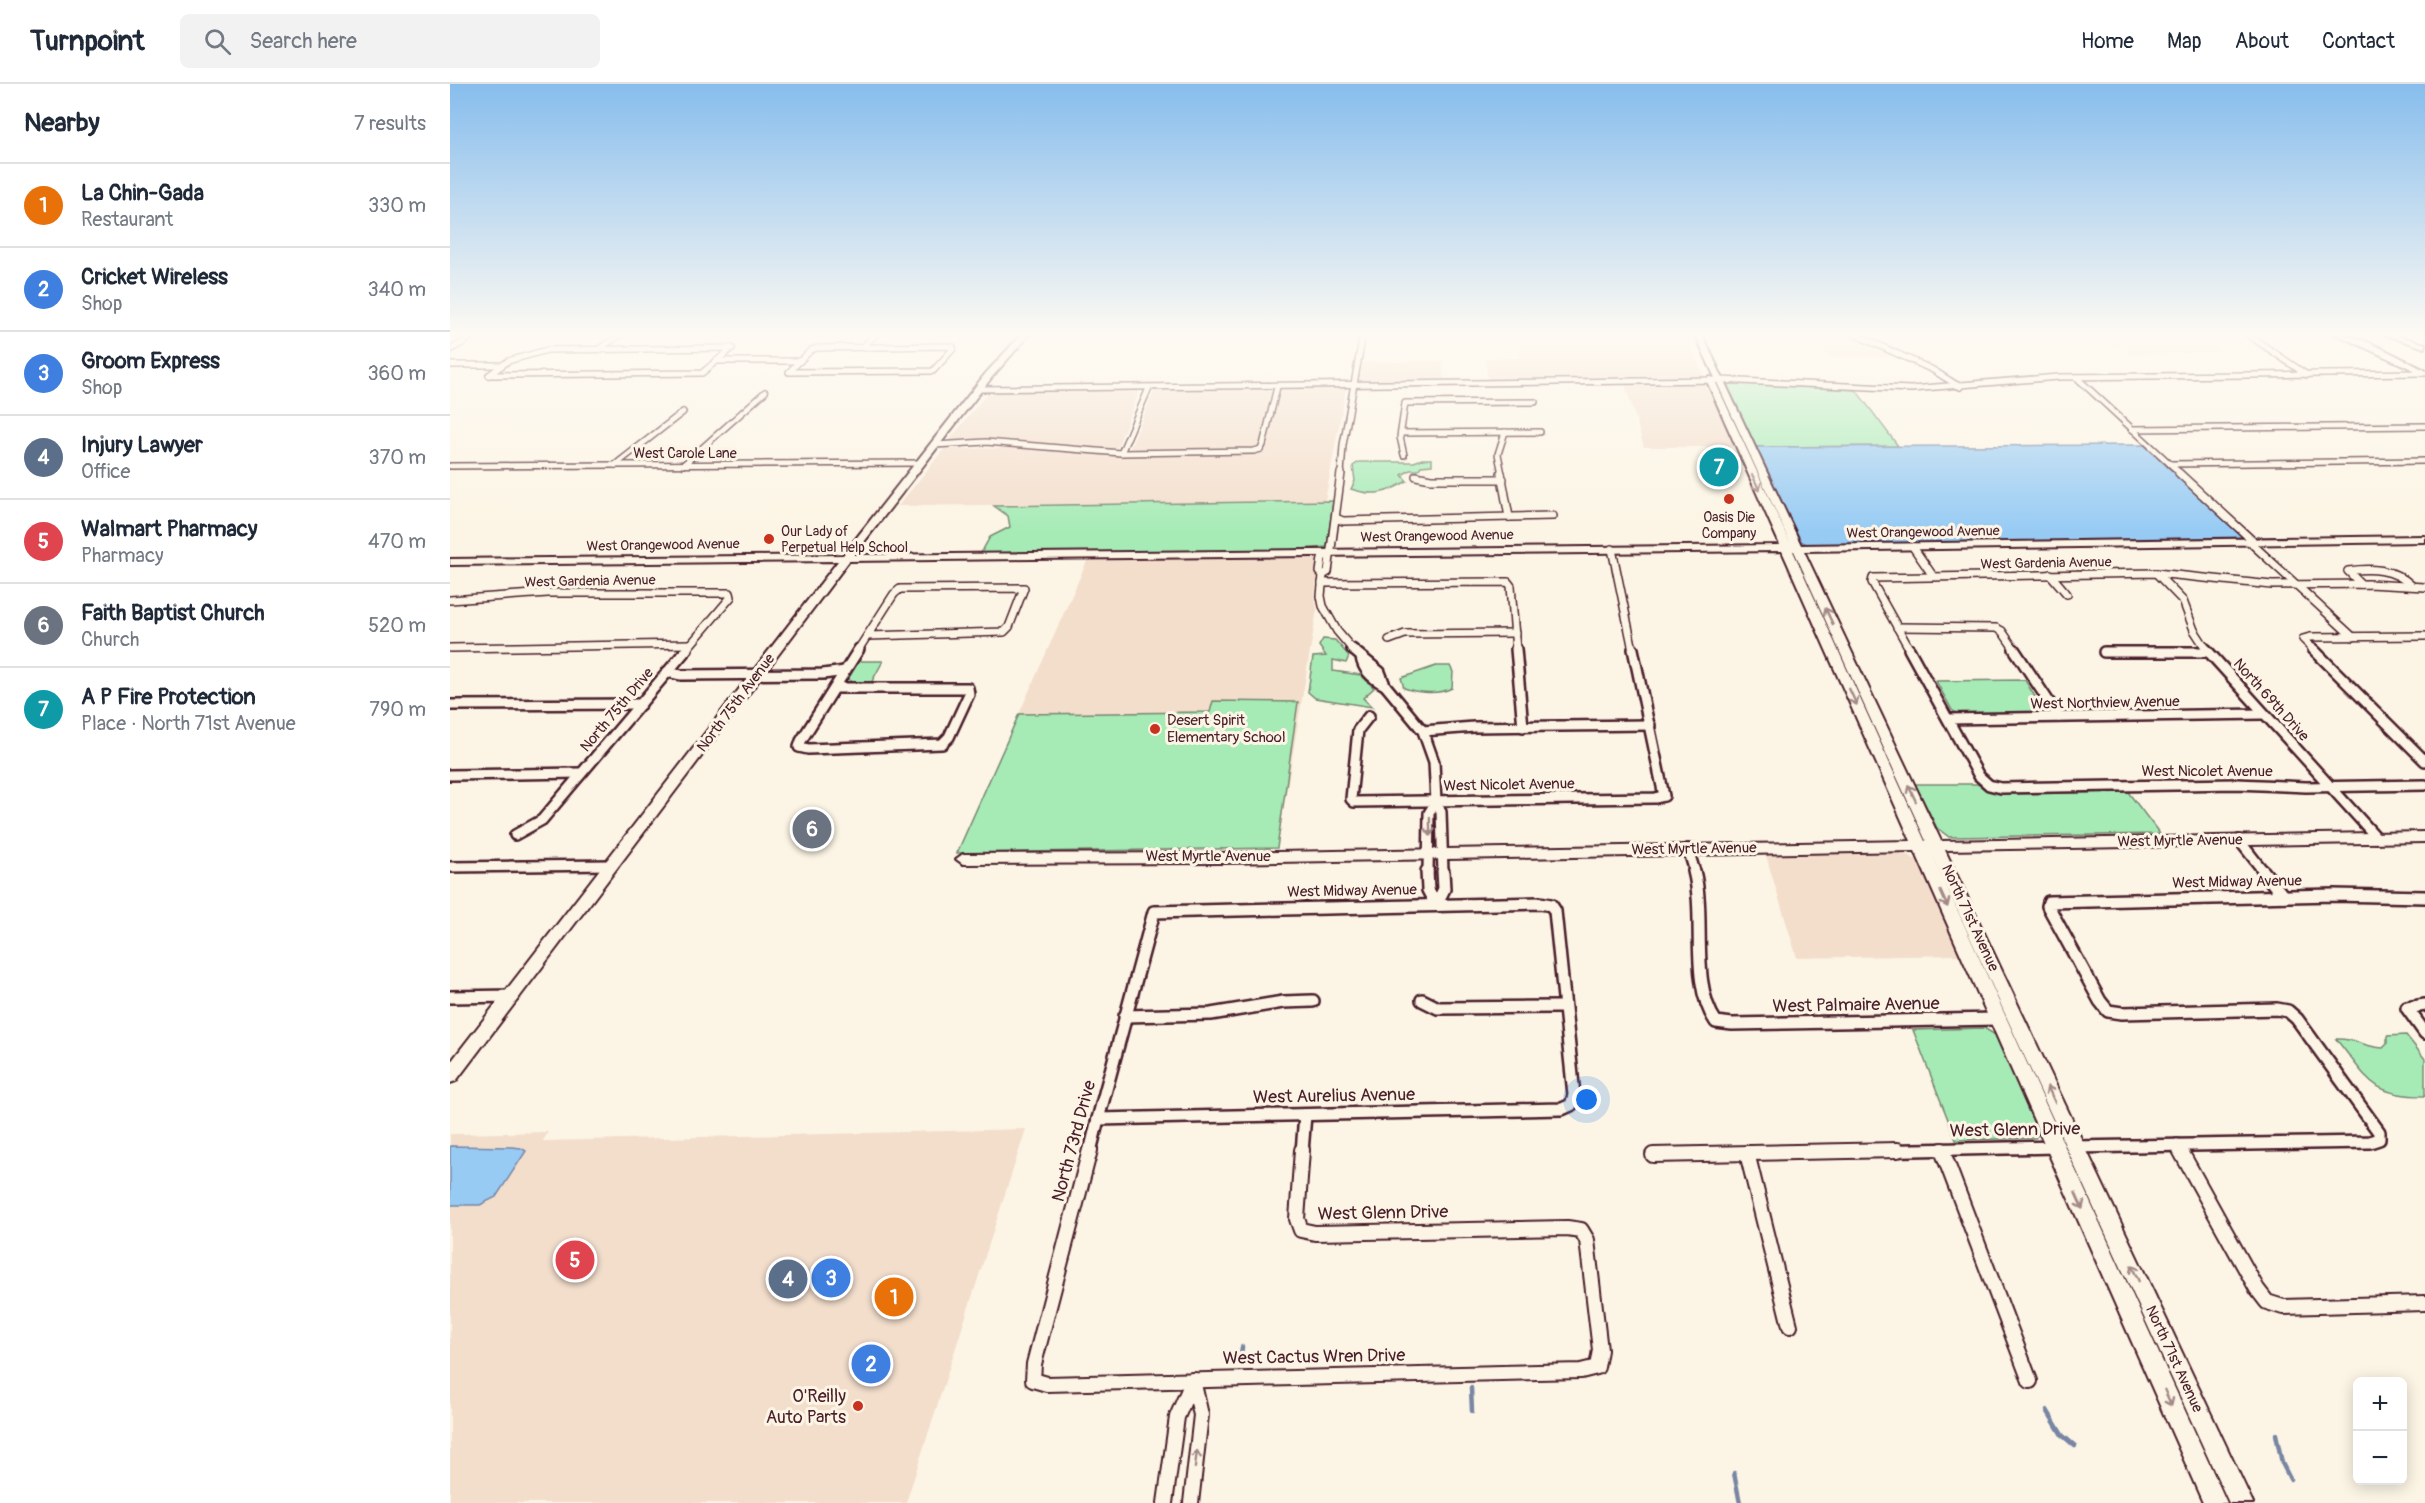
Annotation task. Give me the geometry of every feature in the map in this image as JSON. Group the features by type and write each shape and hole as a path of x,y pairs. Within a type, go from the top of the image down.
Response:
{"street":[{"path":"683,465 756,400"},
{"name":"North 75th Avenue","path":"450,1076 969,400"},
{"path":"1120,453 1144,400"},
{"path":"935,444 984,447 996,445 1120,453 1261,449 1274,400"},
{"path":"1350,400 1336,518 1328,572 1323,579 1322,600 1328,619 1361,657 1361,664 1375,681 1385,685 1424,731 1434,762 1436,802 1441,812 1444,889 1437,905"},
{"name":"North 71st Avenue","path":"1724,400 1792,548 1850,661 1928,846 1997,1019 2215,1503"},
{"path":"2101,400 2353,637"},
{"path":"1404,455 1401,449 1401,433 1405,403 1535,402"},
{"path":"615,465 683,412"},
{"path":"2132,429 2425,426"},
{"path":"1505,432 1498,450 1509,517"},
{"path":"1401,433 1540,432"},
{"path":"2170,464 2425,461"},
{"name":"West Carole Lane","path":"450,466 921,463"},
{"path":"1416,476 1431,479 1503,479"},
{"path":"1336,518 1344,521 1553,516"},
{"name":"West Orangewood Avenue","path":"450,562 1913,547 2425,539"},
{"path":"1913,547 1933,576"},
{"name":"North 71st Avenue","path":"1792,548 1836,661 2076,1147 2241,1503"},
{"path":"1424,731 1462,728 1650,725 1612,549"},
{"path":"2361,584 2348,571 2394,571 2403,575 2411,585 2425,587"},
{"name":"West Gardenia Avenue","path":"1897,627 1872,582 1873,578 2156,573 2219,575 2248,583 2411,585"},
{"name":"North 69th Drive","path":"2156,573 2183,602 2194,630 2208,652 2377,838"},
{"path":"2050,574 2067,594"},
{"path":"1323,579 1508,582 1511,586 1523,727"},
{"path":"835,688 968,688 969,694 964,705 949,737 942,744 808,749 800,747 845,671 894,594 900,589 1024,588 1009,627 1004,632 868,636"},
{"name":"West Gardenia Avenue","path":"450,600 548,593 730,593"},
{"name":"North 75th Drive","path":"516,835 542,820 731,597 730,593"},
{"path":"1948,719 1897,627 1996,627 2002,632 2059,717"},
{"path":"1389,640 1405,634 1515,633"},
{"path":"2425,636 2303,639 2425,761"},
{"path":"450,648 690,644"},
{"path":"2104,652 2208,652"},
{"path":"1836,661 1850,661"},
{"path":"667,672 681,675 845,671"},
{"path":"450,705 641,704"},
{"name":"West Northview Avenue","path":"1948,719 2263,714"},
{"name":"West Nicolet Avenue","path":"1369,716 1358,730 1352,799 1354,802 1655,798 1664,796 1650,725"},
{"name":"West Nicolet Avenue","path":"1948,719 1979,776 1989,785 2006,788 2237,784 2330,787 2425,785"},
{"path":"450,775 582,773"},
{"path":"1436,802 1430,813 1430,843 1427,853 1428,890 1437,905"},
{"name":"West Myrtle Avenue","path":"963,859 1221,858 2425,837"},
{"path":"2240,840 2283,896"},
{"name":"West Palmaire Avenue","path":"1688,849 1700,898 1700,960 1704,990 1710,1014 1716,1022 1732,1024 1997,1019"},
{"path":"450,867 614,865"},
{"path":"1428,881 1444,881"},
{"name":"West Midway Avenue","path":"2379,1139 2379,1132 2297,1019 2288,1011 2277,1009 2122,1013 2108,1011 2100,1001 2048,906 2049,902 2283,896 2425,897"},
{"name":"West Midway Avenue","path":"1155,912 1540,903 1551,905 1555,911 1564,1007"},
{"name":"North 73rd Drive","path":"1033,1380 1034,1364 1150,919 1155,912"},
{"path":"450,997 513,996"},
{"path":"1422,1000 1438,1008 1564,1007"},
{"path":"1125,1016 1211,1014 1283,1002 1313,1001"},
{"path":"2425,1005 2407,1008 2425,1033"},
{"name":"West Aurelius Avenue","path":"1098,1119 1562,1108 1571,1105 1574,1095 1564,1007"},
{"name":"West Glenn Drive","path":"1305,1114 1297,1219 1301,1230 1315,1233 1567,1228 1581,1230 1587,1240 1600,1350 1597,1366"},
{"name":"West Glenn Drive","path":"1653,1155 2370,1142 2379,1139"},
{"path":"2177,1145 2266,1302 2283,1307 2425,1303"},
{"path":"1942,1150 2030,1381"},
{"path":"1747,1153 1790,1326"},
{"name":"West Cactus Wren Drive","path":"1033,1380 1047,1384 1581,1371 1597,1366"},
{"path":"1165,1503 1177,1417 1192,1380"},
{"path":"1191,1503 1201,1415 1192,1380"}],"shaded area":[{"path":"982,400 1136,400 1118,446 1112,450 950,439"},
{"path":"1150,400 1344,400 1325,501 898,506 944,449 1019,448 1127,455"},
{"path":"1630,400 1715,400 1736,447 1644,447"},
{"name":"Desert Spirit Elementary School","path":"1313,557 1319,563 1315,595 1317,610 1277,848 957,853 1088,559"},
{"path":"1905,854 1917,860 1962,955 1797,958 1766,856"},
{"path":"1026,1129 906,1503 450,1503 450,1134 548,1132 543,1141"}],"green space":[{"path":"1733,400 1864,400 1898,446 1755,447"},
{"path":"1432,459 1432,465 1410,470 1402,475 1407,481 1393,488 1380,493 1351,489 1355,481 1353,466 1359,462 1414,462"},
{"path":"1333,501 1327,547 1286,550 981,553 990,537 1010,527 1008,516 994,506"},
{"path":"1323,639 1335,640 1349,656 1346,663 1333,660 1333,671 1361,675 1374,688 1363,698 1372,707 1315,698 1308,692 1313,657 1326,656 1319,646"},
{"path":"859,661 883,661 871,683 854,683 848,679"},
{"path":"1436,666 1450,666 1453,672 1452,688 1441,692 1428,692 1404,688 1401,678"},
{"path":"2025,680 2044,712 1958,714 1952,710 1936,681"},
{"path":"1213,701 1298,702 1277,848 957,853 1019,714 1210,712"},
{"path":"1915,784 1977,784 2007,794 2128,792 2160,834 1949,837 1937,828"},
{"path":"1984,1028 1997,1036 2038,1131 2035,1138 1956,1140 1913,1030"},
{"path":"2406,1035 2425,1059 2425,1096 2392,1093 2381,1088 2364,1074 2336,1039 2383,1048 2387,1044 2387,1036"}],"water":[{"path":"2144,445 2246,539 1808,545 1801,541 1755,447"},
{"path":"450,1146 512,1147 526,1151 496,1197 480,1205 450,1205"}],"waterway":[{"path":"1240,1362 1242,1347"},
{"path":"1471,1388 1472,1411"},
{"path":"2047,1410 2062,1435 2075,1446"},
{"path":"2276,1434 2282,1463 2290,1479"},
{"path":"1734,1473 1740,1503"}],"place":[{"name":"A P Fire Protection","path":"1719,467"},
{"name":"Oasis Die Company","path":"1729,499"},
{"name":"Our Lady of Perpetual Help School","path":"769,539"},
{"name":"Desert Spirit Elementary School","path":"1155,729"},
{"name":"Faith Baptist Church","path":"812,829"},
{"name":"Walmart Pharmacy","path":"575,1260"},
{"name":"Groom Express","path":"831,1278"},
{"name":"Injury Lawyer","path":"788,1279"},
{"name":"La Chin-Gada","path":"894,1297"},
{"name":"Cricket Wireless","path":"871,1364"},
{"name":"O'Reilly Auto Parts","path":"858,1406"}]}
